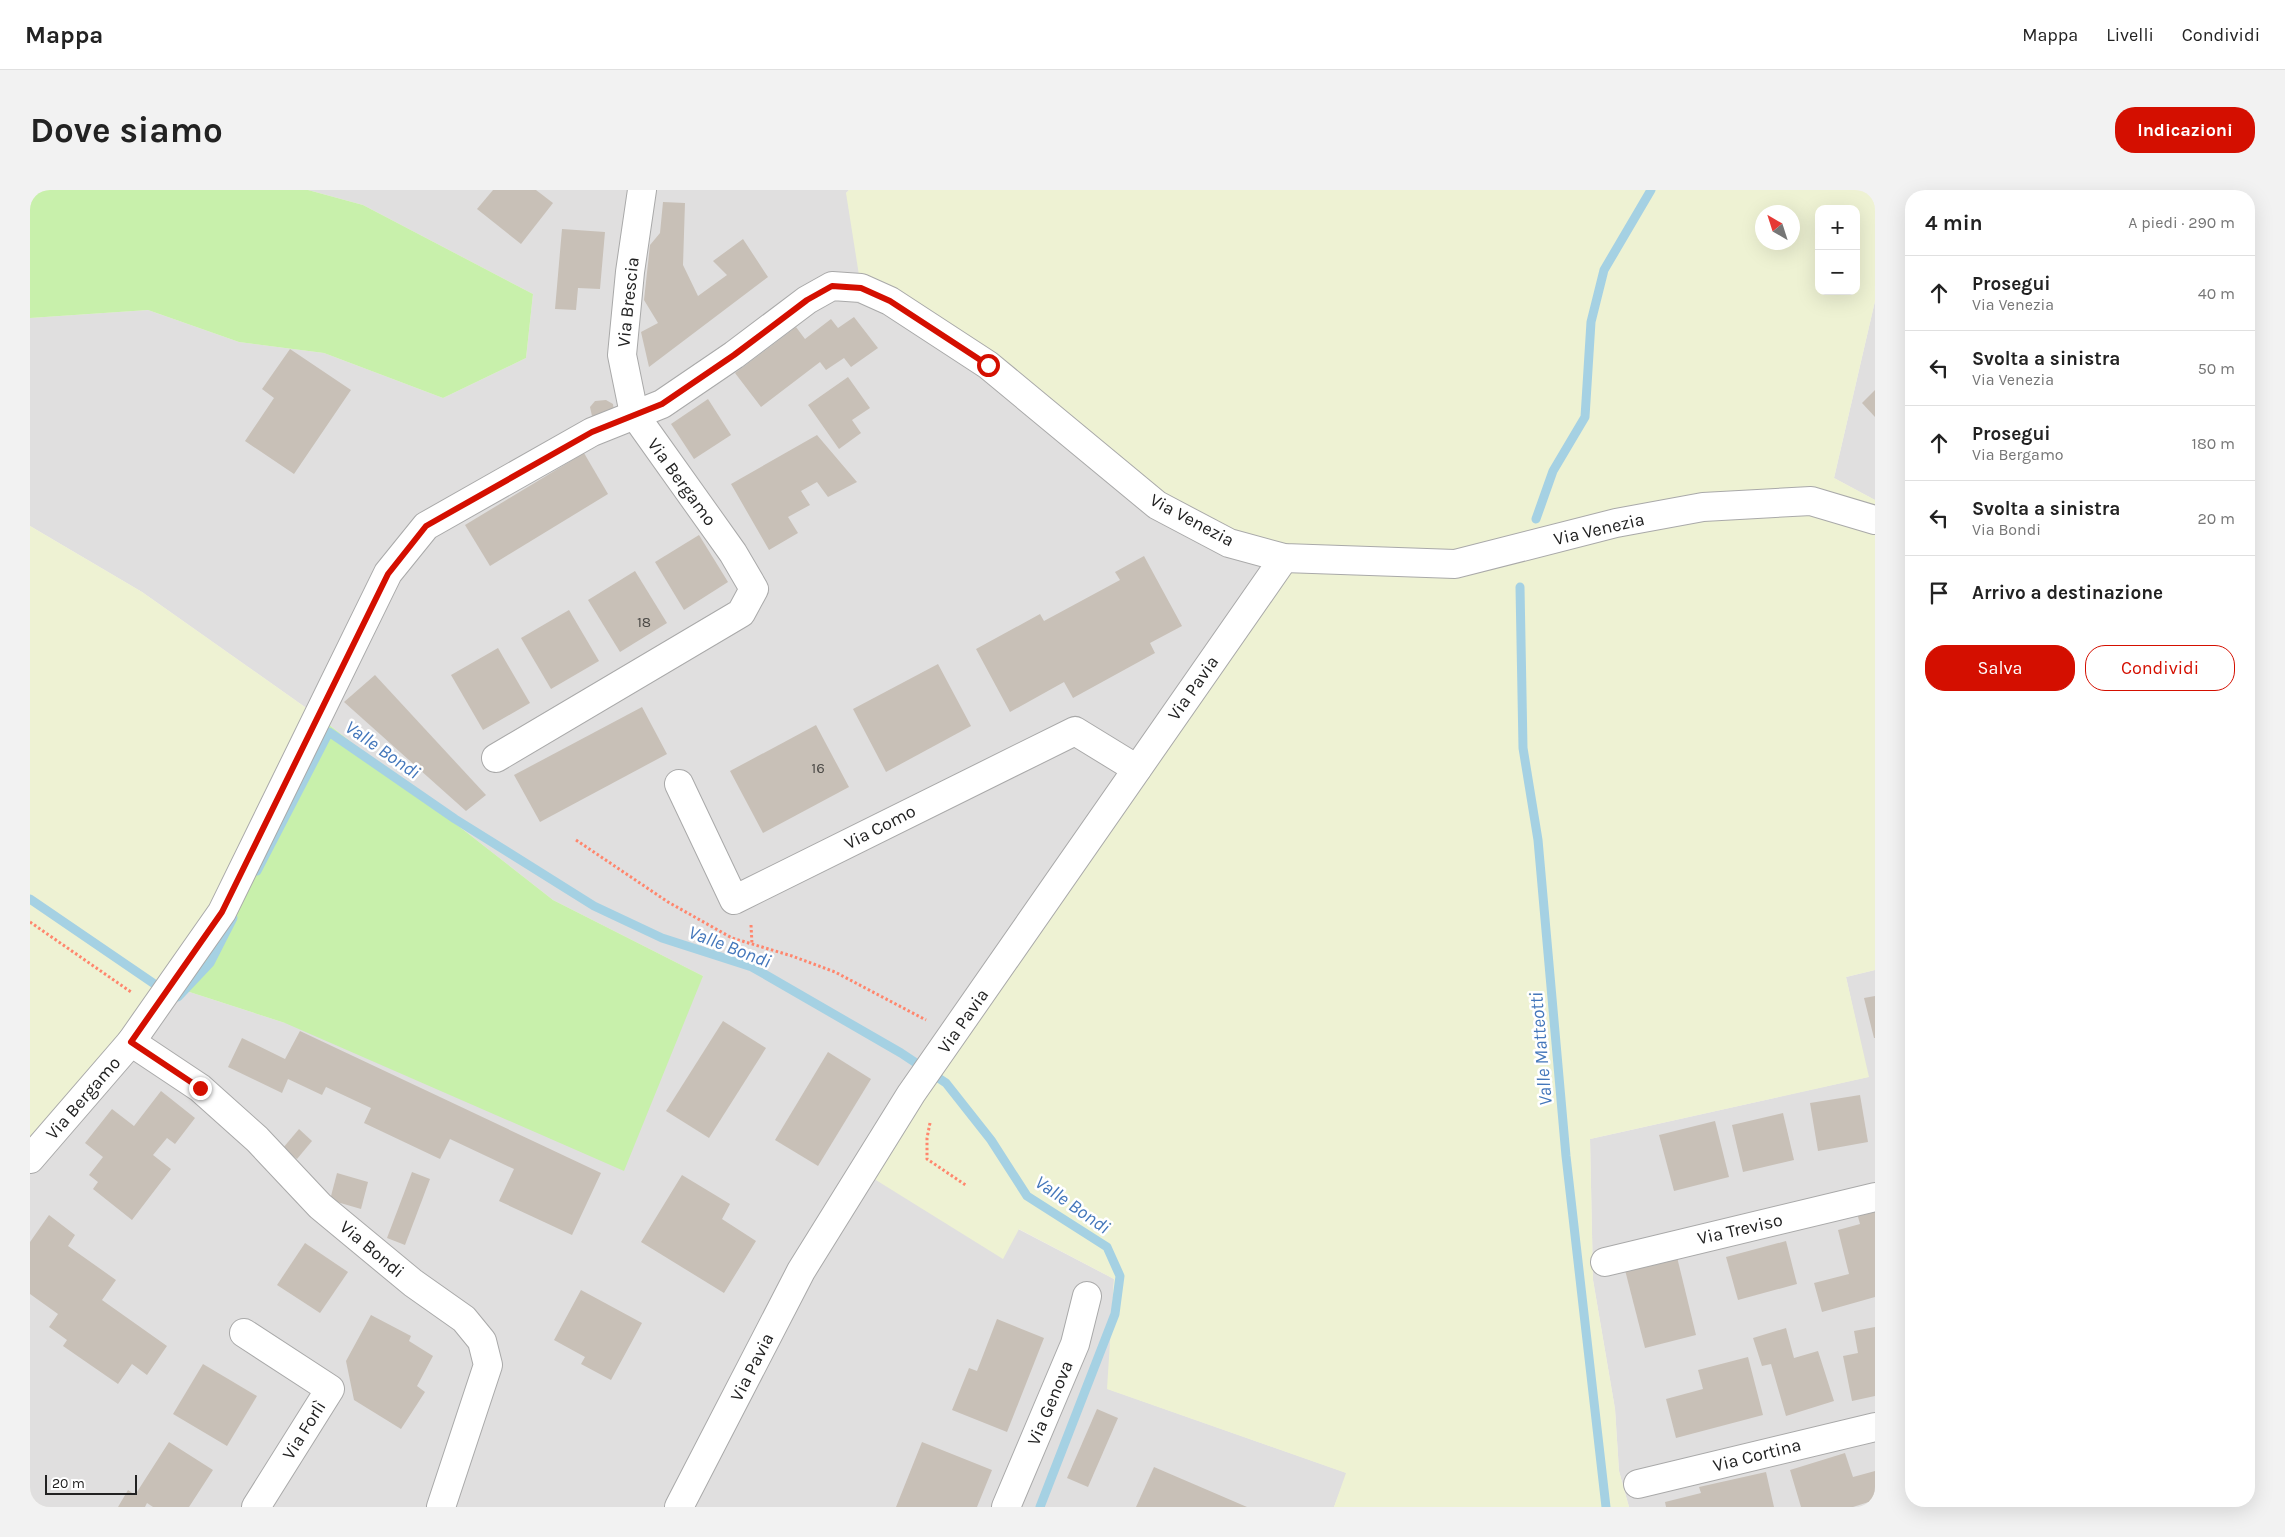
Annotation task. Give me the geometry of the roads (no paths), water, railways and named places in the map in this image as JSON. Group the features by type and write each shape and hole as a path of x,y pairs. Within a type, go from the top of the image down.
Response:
{"street":[{"name":"Via Brescia","path":"634,414 622,355 630,272 642,190"},
{"name":"Via Venezia","path":"634,414 662,404 734,355 807,300 832,286 861,288 890,301 988,365 1157,505 1229,542 1284,558 1455,564 1616,523 1703,507 1811,501 1875,520"},
{"name":"Via Bergamo","path":"30,1159 131,1042 222,912 388,574 426,526 592,432 634,414 733,553 754,589 741,613 496,758"},
{"name":"Via Pavia","path":"679,1507 801,1271 911,1094 1284,558"},
{"name":"Via Como","path":"679,784 734,900 1075,731 1137,769"},
{"name":"Via Bondi","path":"131,1042 200,1088 257,1139 320,1206 413,1283 464,1319 482,1341 488,1365 441,1507"},
{"name":"Via Treviso","path":"1605,1262 1875,1197"},
{"name":"Via Genova","path":"1006,1507 1075,1344 1087,1296"},
{"name":"Via Forlì","path":"244,1333 330,1389 256,1507"},
{"name":"Via Cortina","path":"1638,1484 1875,1427"}],"waterway":[{"name":"Valle Matteotti","path":"1536,519 1553,471 1585,417 1591,322 1604,270 1651,190"},
{"name":"Valle Matteotti","path":"1520,587 1523,748 1538,840 1566,1156 1606,1507"},
{"name":"Valle Bondi","path":"257,871 329,732 455,819 594,906 662,938 752,967 901,1053 946,1083 991,1140 1027,1196 1107,1247 1120,1276 1115,1314 1040,1507"},
{"name":"Valle Bondi","path":"30,899 153,983"},
{"name":"Valle Bondi","path":"178,997 210,963 233,918"}]}
